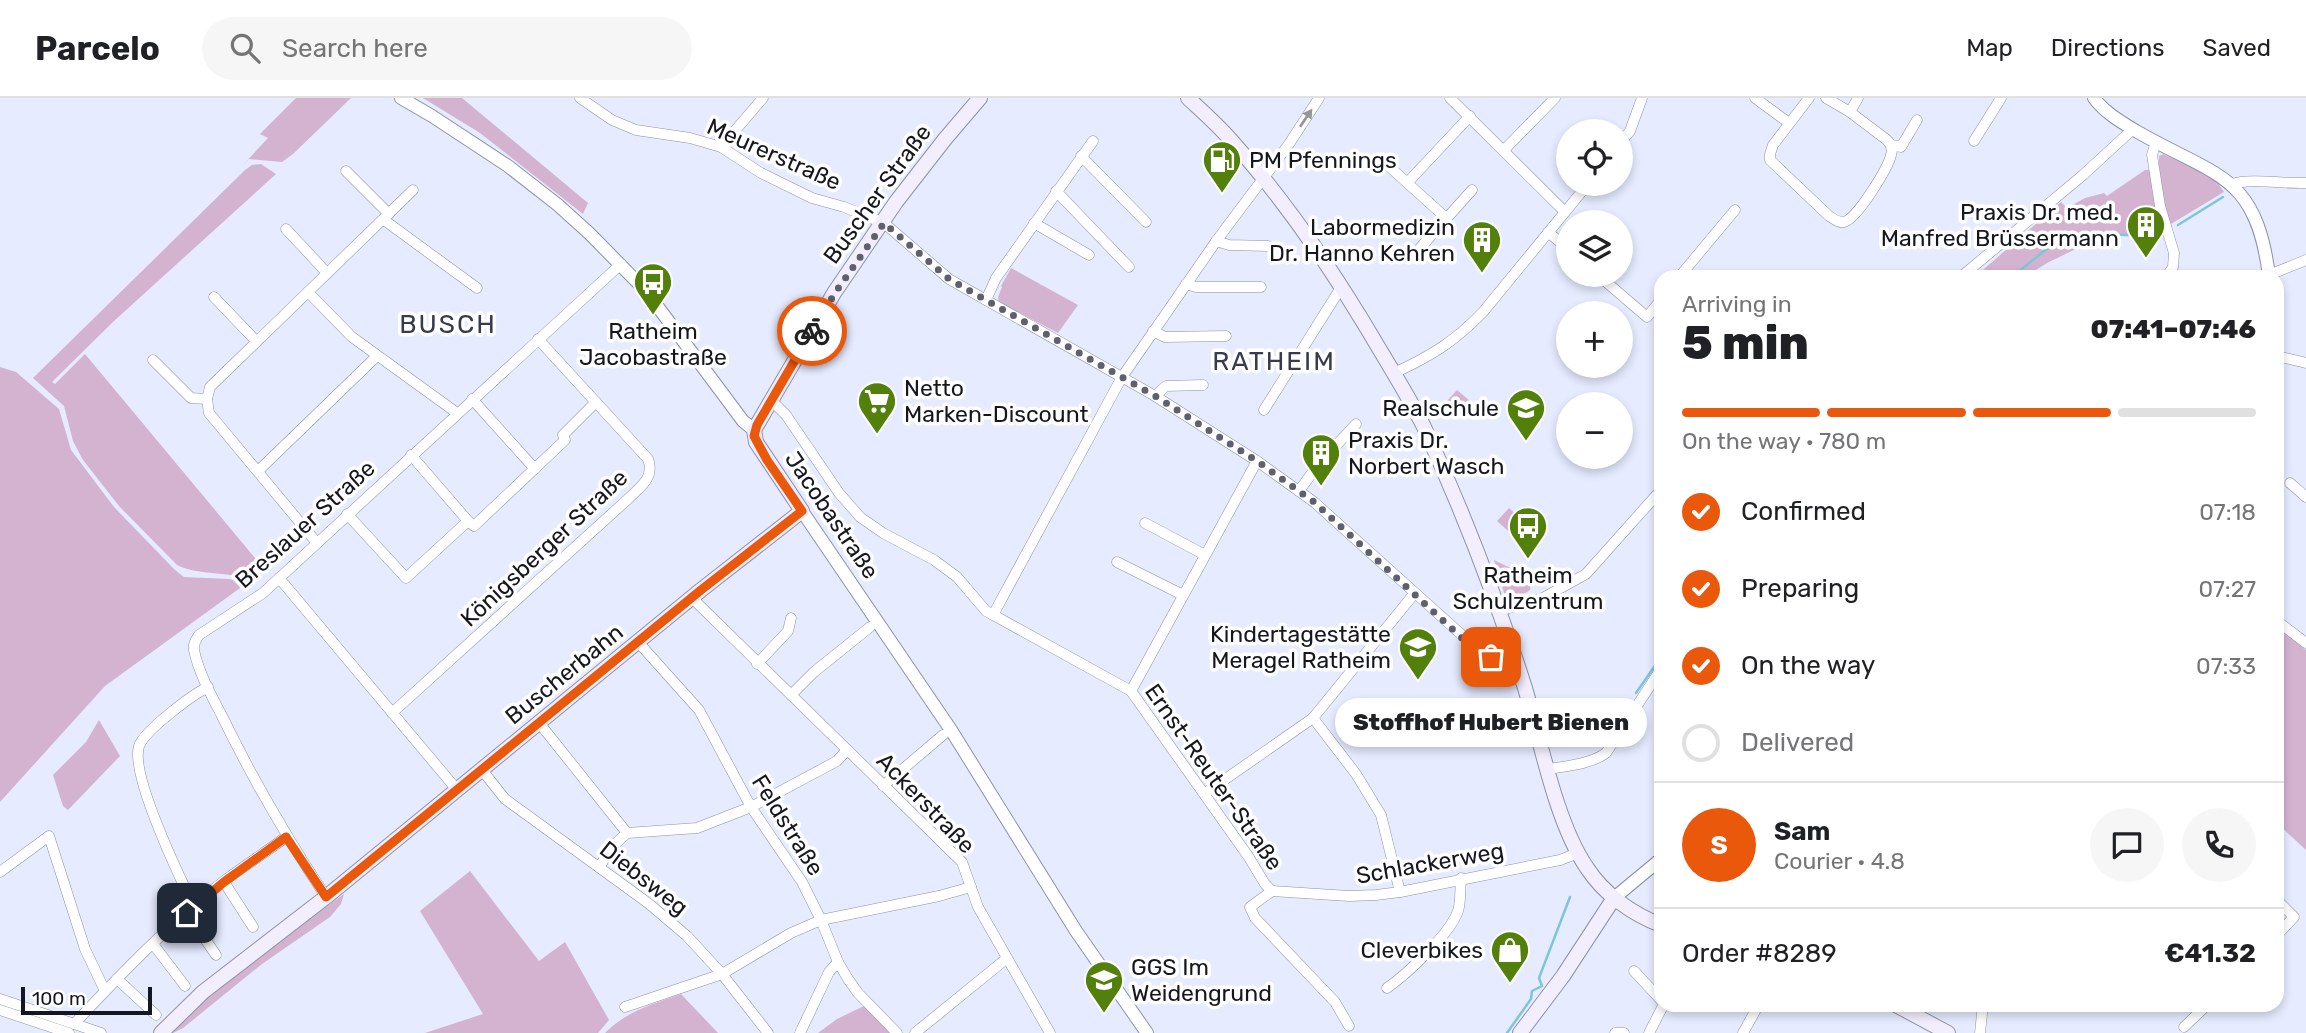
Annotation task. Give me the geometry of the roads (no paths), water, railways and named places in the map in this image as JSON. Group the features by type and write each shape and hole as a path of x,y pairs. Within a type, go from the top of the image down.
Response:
{"main road":[{"name":"Buscher Straße","path":"754,430 835,293 896,202 936,149 980,98"},
{"path":"1188,98 1229,138 1263,177 1342,286 1394,373 1423,426 1471,539 1513,653 1559,805 1578,853 1587,868 1614,898 1636,914 1654,922"},
{"name":"Jacobastraße","path":"754,430 756,442 802,511"},
{"name":"Buscherbahn","path":"161,1033 204,992 458,791 802,511"},
{"path":"1520,1033 1563,976 1614,898"},
{"path":"1909,1012 1948,1033"}],"street":[{"name":"Jacobastraße","path":"401,98 484,148 526,180 558,205 636,278 743,421 754,430"},
{"name":"Meurerstraße","path":"580,98 612,120 636,130 690,138 720,147 761,173 812,198 884,223 949,279 1155,396 1299,491 1482,653 1491,657 1513,653"},
{"path":"720,147 763,98"},
{"path":"993,615 1122,377 1320,98"},
{"path":"1450,98 1564,210"},
{"path":"1504,150 1555,98"},
{"path":"1633,123 1642,98"},
{"path":"1755,98 1790,123"},
{"path":"1809,98 1773,145 1770,160 1837,221 1844,222 1853,218 1892,154 1892,145"},
{"path":"1826,98 1850,112 1892,145 1901,146 1917,120"},
{"path":"1850,112 1858,98"},
{"path":"1973,141 2001,98"},
{"path":"2094,98 2115,118 2200,163 2232,184 2248,203 2258,222 2268,270"},
{"path":"1408,182 1470,116"},
{"path":"1969,270 2133,129"},
{"path":"986,300 996,278 1093,141"},
{"path":"2156,142 2152,155 2160,206 2174,253 2171,270"},
{"path":"1080,156 1146,222"},
{"path":"1384,161 1445,217"},
{"path":"346,171 386,217 477,288"},
{"path":"2232,184 2242,181 2306,183"},
{"path":"317,544 209,413 207,399 210,387 413,190"},
{"path":"1412,257 1445,217 1472,190"},
{"path":"1056,191 1129,267"},
{"path":"1568,210 1579,196"},
{"path":"1685,270 1735,210"},
{"path":"1034,223 1089,255"},
{"path":"1394,373 1447,345 1467,328 1556,223"},
{"path":"286,229 327,273"},
{"path":"1548,232 1556,239"},
{"path":"1216,241 1229,245 1268,246"},
{"path":"2283,270 2306,260"},
{"name":"Breslauer Straße","path":"326,897 286,837 246,767 208,687 194,650 194,642 199,635 263,593 621,264"},
{"path":"1186,284 1196,287 1261,287"},
{"path":"1264,410 1342,286"},
{"path":"1612,287 1647,317 1654,308"},
{"path":"308,292 352,337 457,413"},
{"path":"214,297 257,341"},
{"path":"1153,331 1165,337 1226,336"},
{"name":"Königsberger Straße","path":"392,713 648,479 651,472 648,459 538,339"},
{"path":"258,471 377,356"},
{"path":"2284,358 2306,363"},
{"path":"153,360 191,398 207,399"},
{"path":"1155,396 1166,386 1203,386"},
{"path":"472,399 535,469"},
{"name":"Ernst-Reuter-Straße","path":"772,401 786,415 854,512 883,533 934,559 957,577 986,611 1131,691 1272,891"},
{"path":"411,455 474,526 565,440 563,435 596,402"},
{"path":"1299,491 1317,466 1356,424"},
{"path":"1131,691 1257,461"},
{"path":"2290,483 2306,497"},
{"path":"1498,611 1541,599 1586,573 1654,498"},
{"name":"Jacobastraße","path":"802,511 951,730 1076,931 1147,1033"},
{"path":"348,513 406,578 468,521"},
{"path":"1144,523 1205,555"},
{"path":"1117,562 1182,595"},
{"path":"279,578 458,791"},
{"path":"1203,794 1313,718 1414,594"},
{"name":"Ackerstraße","path":"692,598 962,862 978,907 1050,1033"},
{"path":"757,664 788,631 791,618"},
{"path":"2284,626 2306,643"},
{"path":"790,695 870,627"},
{"name":"Feldstraße","path":"638,642 699,710 751,807 802,882 821,919 838,962 858,993 897,1033"},
{"path":"1549,769 1600,758 1606,753 1654,680"},
{"path":"208,687 193,694 145,736 138,747 138,761 152,812 190,910 216,955"},
{"path":"1313,718 1356,774 1381,815 1400,892"},
{"path":"540,724 627,833"},
{"path":"883,786 943,735"},
{"path":"599,867 615,844 627,833 697,828 751,807 837,761 847,750"},
{"name":"Diebsweg","path":"482,770 505,799 648,902 687,936 722,974 768,1033"},
{"path":"0,872 49,836 85,949 105,991"},
{"path":"72,1028 117,979 190,910 286,837"},
{"name":"Schlackerweg","path":"1272,891 1349,896 1400,892 1553,862 1578,853"},
{"path":"1614,898 1654,865"},
{"path":"1387,988 1405,975 1447,929 1458,911 1461,878"},
{"path":"224,882 253,927"},
{"path":"625,1007 722,974 791,933 821,919 939,896 971,887"},
{"path":"1272,891 1250,907 1255,918 1335,1002 1349,1026"},
{"path":"2284,907 2294,917 2284,928"},
{"path":"153,944 185,986"},
{"path":"915,1033 1006,958"},
{"path":"800,1033 829,972 838,962"},
{"path":"1634,971 1654,992"},
{"path":"117,979 156,1015"},
{"path":"0,999 72,1028"},
{"path":"0,1010 101,1033"},
{"path":"1649,1033 1660,1012"},
{"path":"1742,1033 1754,1012"},
{"path":"1980,1033 1982,1012"},
{"path":"2184,1027 2200,1012"},
{"path":"1615,1033 1624,1033"}],"waterway":[{"path":"2178,225 2223,197"},
{"path":"2020,270 2053,244 2076,243 2096,234 2156,236"},
{"path":"1636,693 1654,667"},
{"path":"1507,1033 1531,999 1532,991 1542,986 1539,978 1570,897"}],"place":[{"name":"PM Pfennings","path":"1222,194"},
{"name":"Praxis Dr. med. Manfred Brüssermann","path":"2146,259"},
{"name":"Labormedizin Dr. Hanno Kehren","path":"1482,274"},
{"name":"Ratheim Jacobastraße","path":"653,316"},
{"name":"Netto Marken-Discount","path":"877,435"},
{"name":"Realschule","path":"1526,442"},
{"name":"Praxis Dr. Norbert Wasch","path":"1321,487"},
{"name":"Ratheim Schulzentrum","path":"1528,560"},
{"name":"Stoffhof Hubert Bienen","path":"1491,657"},
{"name":"Kindertagestätte Meragel Ratheim","path":"1418,681"},
{"name":"Cleverbikes","path":"1510,984"},
{"name":"GGS Im Weidengrund","path":"1104,1014"}],"district":[{"name":"BUSCH","path":"448,324"},
{"name":"RATHEIM","path":"1274,361"}]}
